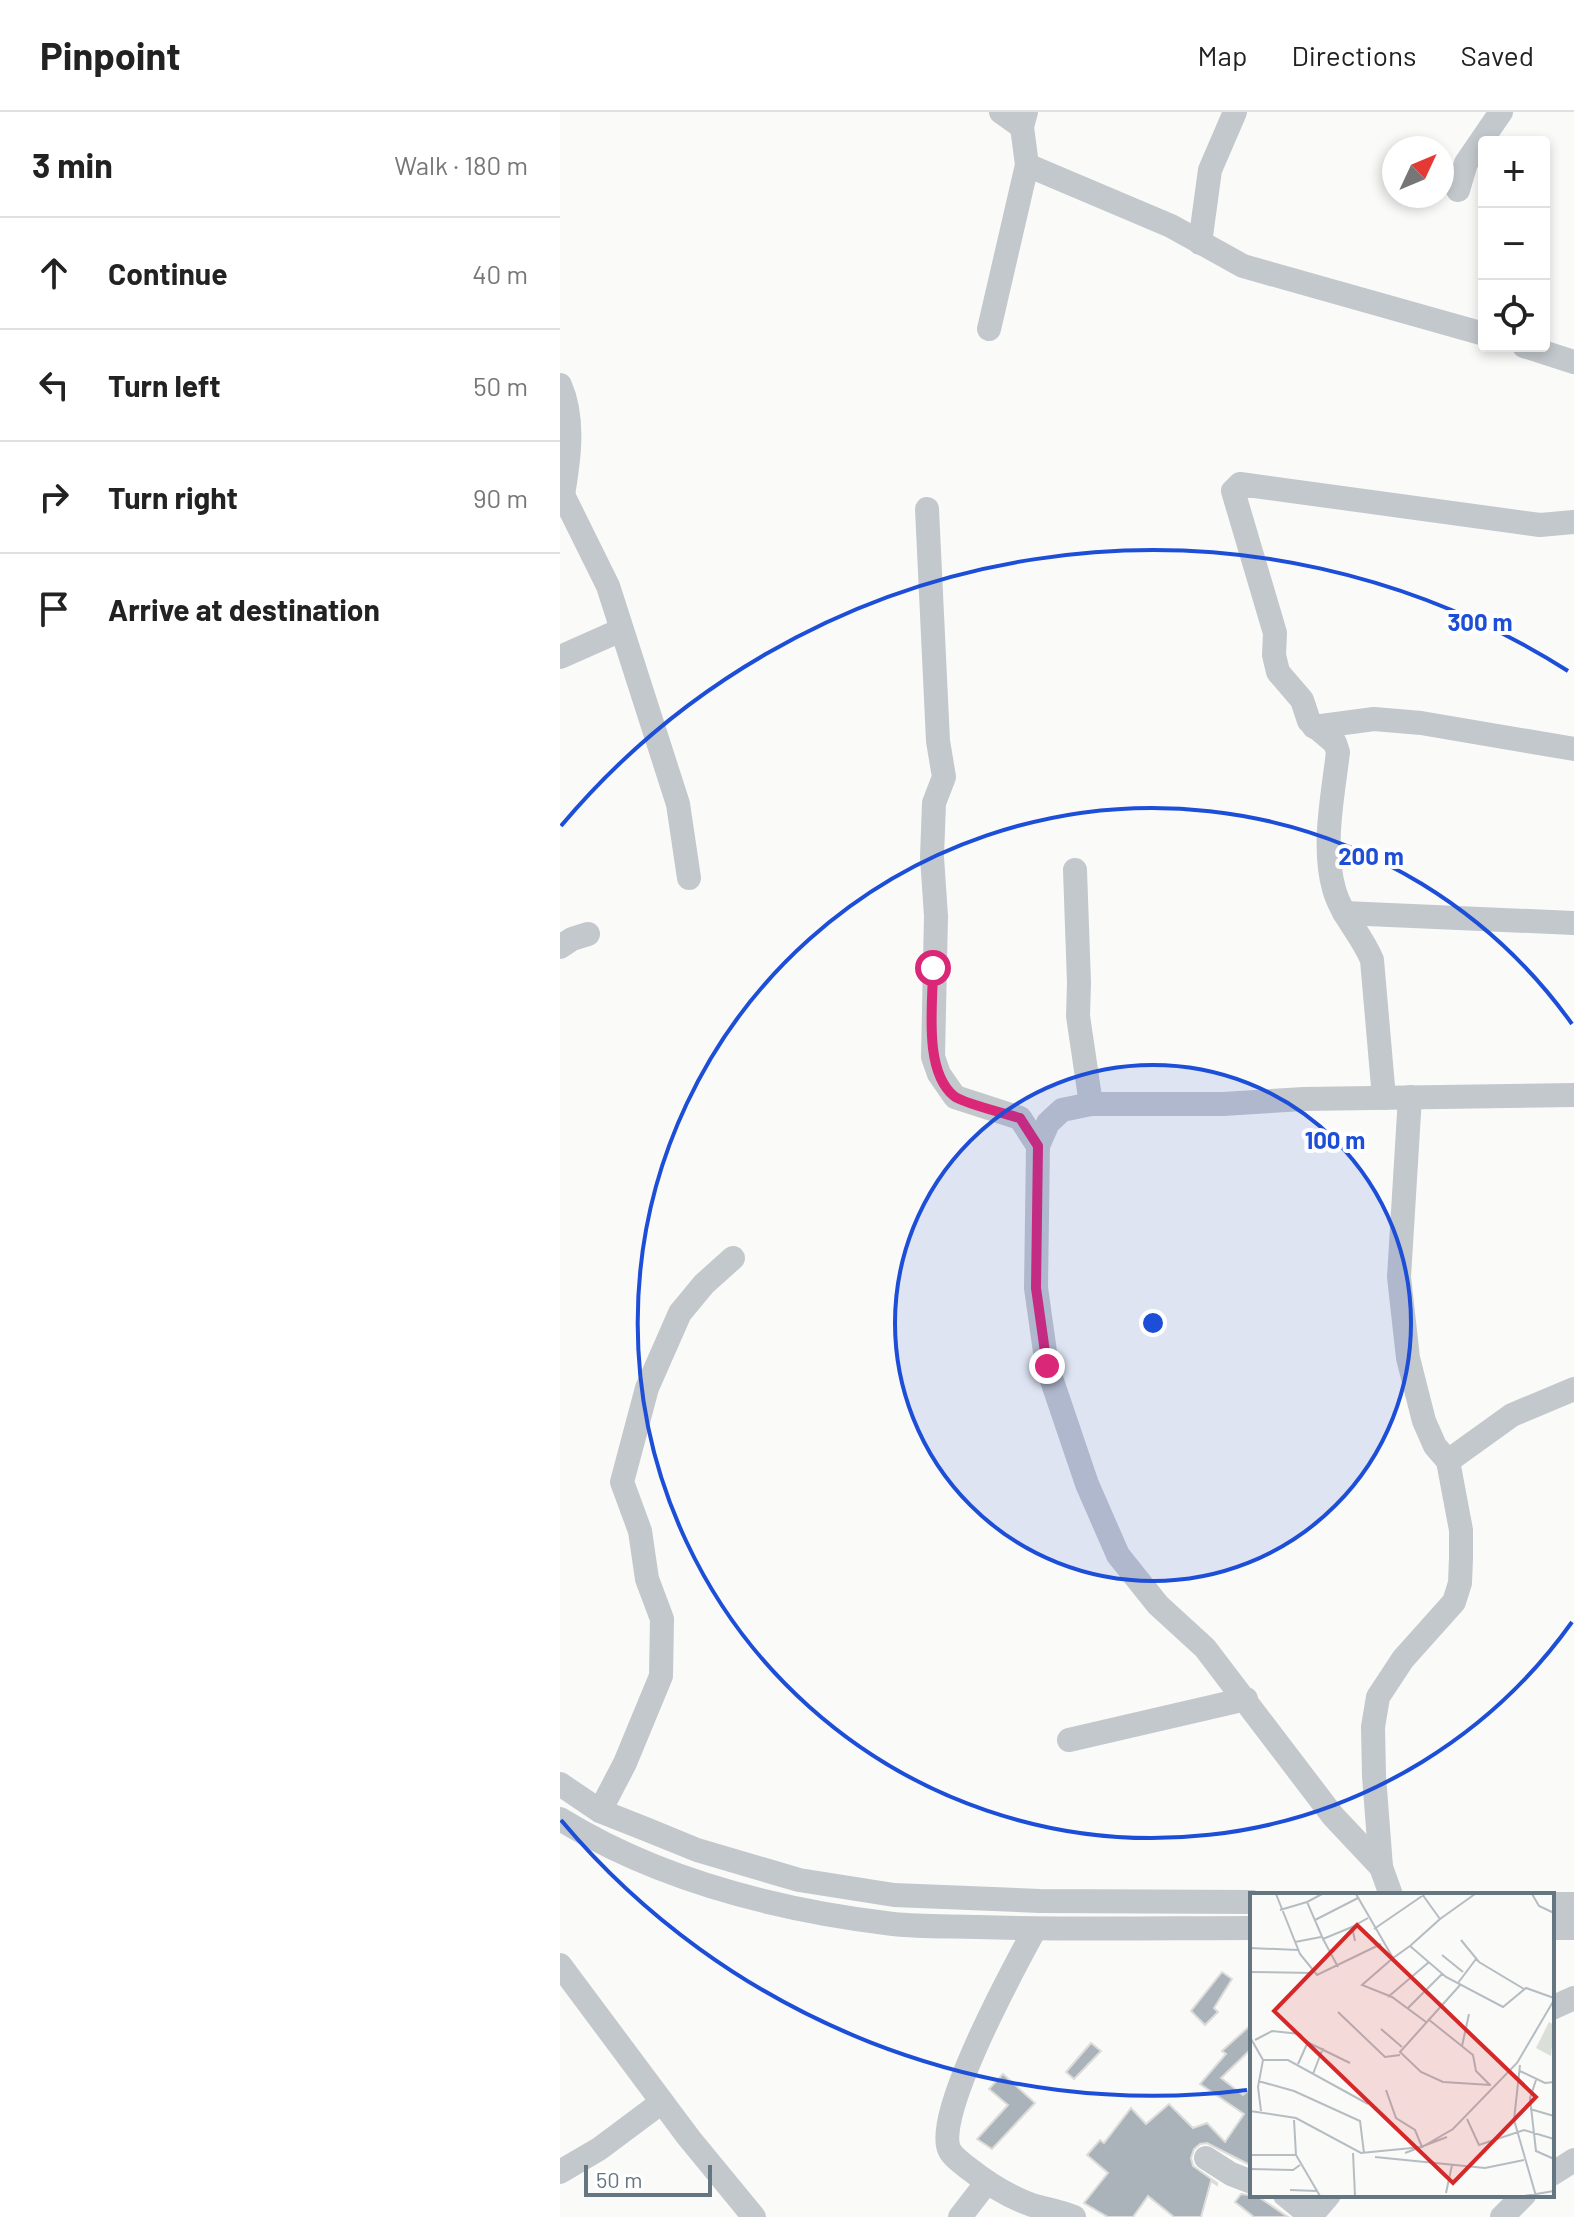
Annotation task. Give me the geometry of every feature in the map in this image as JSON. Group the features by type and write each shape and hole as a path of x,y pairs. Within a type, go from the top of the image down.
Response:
{"street":[{"path":"989,329 1027,165 1024,120 1001,112"},
{"path":"1200,243 1210,170 1235,112"},
{"path":"1458,190 1466,163 1501,112"},
{"path":"1027,165 1171,226 1243,266 1478,332"},
{"path":"1543,352 1574,362"},
{"path":"560,385 568,404 569,464 562,496 608,586 678,804 689,878"},
{"path":"1384,1098 1372,960 1365,941 1344,913 1334,889 1331,867 1330,834 1338,752 1335,743 1314,727 1306,716 1302,700 1278,672 1274,655 1275,633 1254,555 1233,496 1235,486 1240,484 1540,525 1574,522"},
{"path":"927,509 938,741 944,777 934,803 932,857 936,916 933,1057 939,1074 955,1097 1020,1118 1038,1146"},
{"path":"560,657 621,630"},
{"path":"1314,727 1374,719 1421,723 1574,749"},
{"path":"1075,870 1078,1016 1091,1104"},
{"path":"1344,913 1574,923"},
{"path":"560,947 588,934"},
{"path":"1381,1867 1333,1816 1205,1648 1158,1605 1118,1555 1087,1484 1047,1366 1036,1288 1038,1146 1048,1123 1062,1110 1091,1104 1223,1104 1574,1095"},
{"path":"1390,1893 1381,1867 1373,1727 1378,1697 1403,1659 1443,1618 1454,1602 1460,1583 1461,1530 1448,1461 1435,1446 1424,1421 1408,1358 1399,1277 1410,1097"},
{"path":"600,1811 625,1763 661,1676 662,1619 647,1579 640,1531 622,1482 647,1388 680,1313 704,1284 733,1258"},
{"path":"1448,1461 1512,1415 1574,1389"},
{"path":"1069,1740 1246,1699"},
{"path":"560,1784 600,1811 697,1850 799,1880 894,1895 1040,1901 1250,1902"},
{"path":"560,1819 587,1836 685,1879 794,1908 895,1924 1035,1929 1250,1928"},
{"path":"894,1895 895,1924"},
{"path":"1035,1929 982,2029 960,2086 947,2139 955,2157 987,2182 1022,2201 1074,2217"},
{"path":"560,1965 662,2102 754,2217"},
{"path":"1554,2007 1574,1998"},
{"path":"560,2172 599,2149 662,2102"},
{"path":"1206,2158 1231,2174 1250,2181"},
{"path":"1554,2173 1574,2160"},
{"path":"960,2217 987,2182"},
{"path":"1287,2197 1311,2216 1327,2197"},
{"path":"1502,2217 1522,2197"}],"building":[{"path":"1222,1972 1232,1979 1214,2008 1218,2012 1205,2025 1191,2011"},
{"path":"1250,2026 1250,2050 1221,2078 1243,2095 1250,2089 1250,2165 1207,2143 1194,2149 1191,2158 1193,2166 1217,2183 1211,2181 1201,2217 1174,2217 1148,2196 1133,2217 1108,2217 1084,2203 1108,2173 1087,2155 1100,2140 1104,2143 1131,2108 1146,2124 1169,2104 1193,2128 1207,2123 1225,2142 1244,2114 1200,2084 1226,2054 1222,2051"},
{"path":"1091,2043 1101,2051 1074,2079 1066,2072"},
{"path":"1003,2074 1035,2103 992,2149 977,2139 1008,2105 989,2089"},
{"path":"1241,2194 1258,2197 1288,2217 1254,2217 1235,2202"}],"route":[{"path":"933,968 933,1057 939,1074 955,1097 1020,1118 1038,1146 1036,1288 1047,1366"}]}
